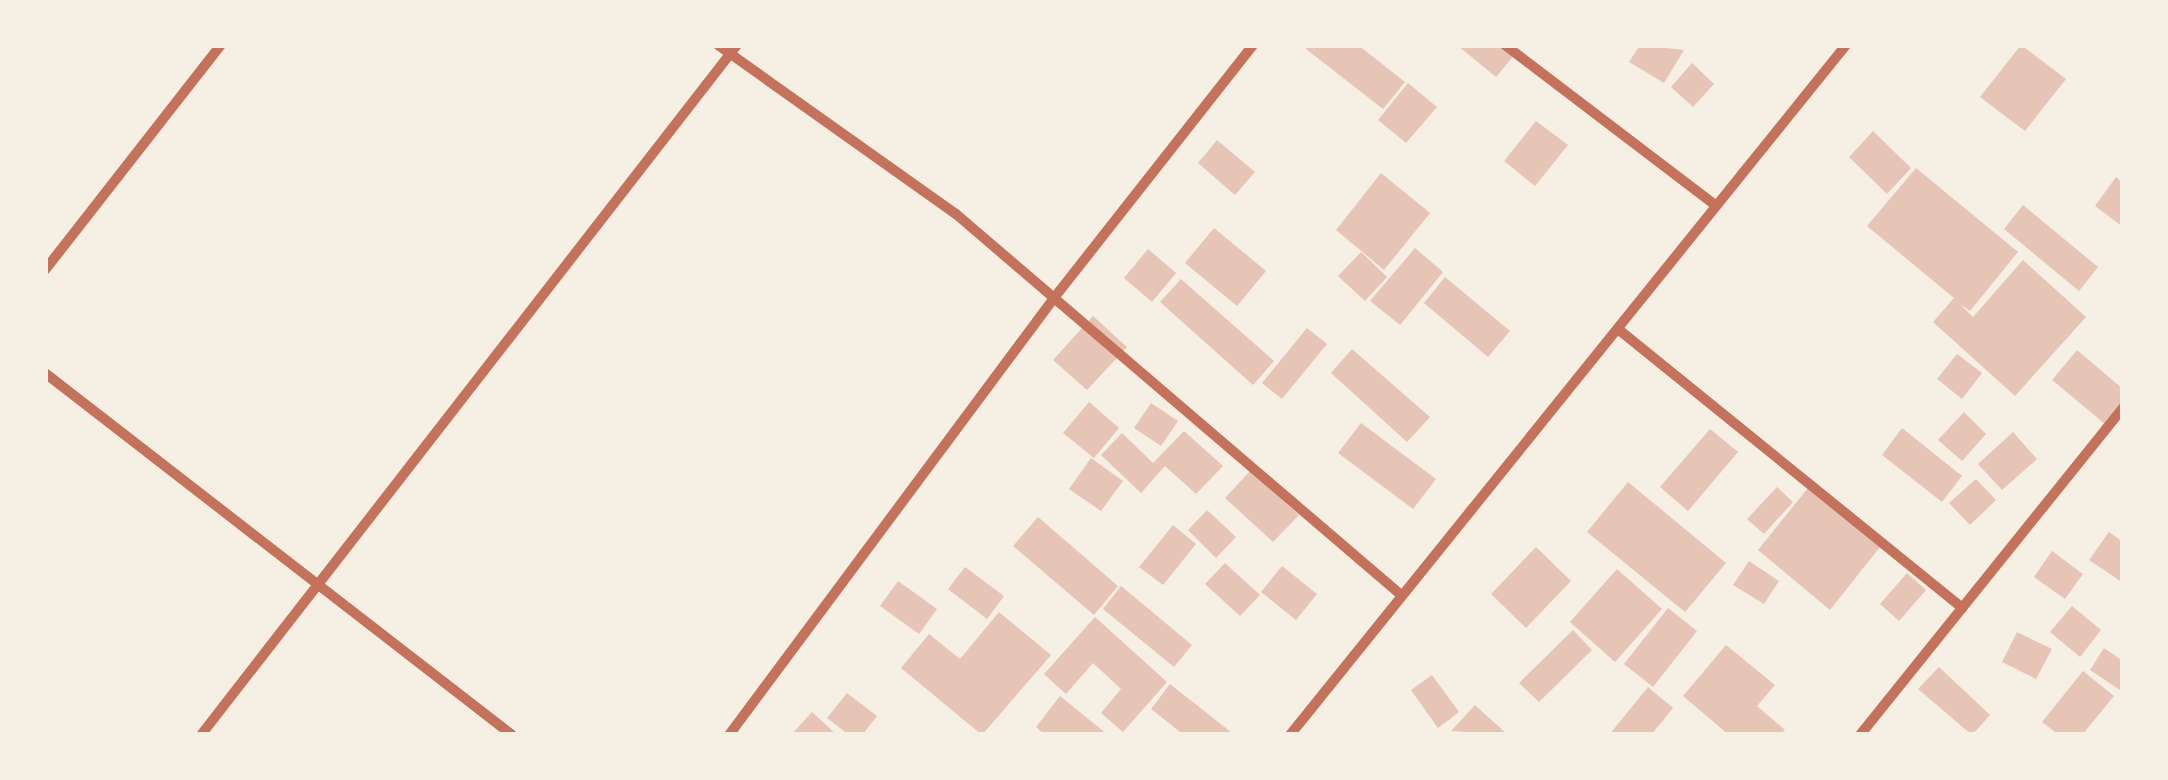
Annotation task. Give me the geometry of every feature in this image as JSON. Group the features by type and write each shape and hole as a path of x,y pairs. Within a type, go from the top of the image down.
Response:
{"street":[{"path":"45,270 221,45"},
{"path":"718,45 734,50 956,214 1400,594"},
{"path":"729,735 1054,298 1253,45"},
{"path":"1506,45 1716,206"},
{"path":"1290,735 1846,45"},
{"path":"201,735 316,580 734,50"},
{"path":"1618,330 1962,608"},
{"path":"45,372 512,735"},
{"path":"1860,735 2123,408"}],"building":[{"path":"1309,45 1358,45 1405,82 1383,109 1306,49"},
{"path":"1457,45 1508,45 1517,52 1496,77"},
{"path":"1640,45 1684,50 1664,83 1629,62"},
{"path":"2021,45 2066,79 2025,131 1980,97"},
{"path":"1692,63 1714,84 1693,107 1671,87"},
{"path":"1408,83 1437,107 1406,143 1378,120"},
{"path":"1536,121 1568,145 1535,186 1504,161"},
{"path":"1873,131 1911,168 1887,194 1849,157"},
{"path":"1217,140 1255,172 1235,195 1198,163"},
{"path":"1916,168 2018,252 1970,311 1960,304 1973,317 2023,260 2086,317 2015,396 1933,322 1954,298 1867,226"},
{"path":"1381,173 1430,213 1384,270 1336,230"},
{"path":"2116,177 2123,183 2123,227 2095,206"},
{"path":"2023,205 2098,267 2079,291 2004,229"},
{"path":"1214,228 1266,271 1237,306 1185,263"},
{"path":"1415,248 1443,272 1400,325 1370,301"},
{"path":"1148,249 1176,273 1152,302 1124,278"},
{"path":"1361,252 1387,277 1365,301 1338,276"},
{"path":"1445,277 1510,331 1488,357 1424,303"},
{"path":"1181,279 1274,361 1253,385 1160,302"},
{"path":"1093,316 1127,347 1087,390 1053,360"},
{"path":"1307,328 1327,344 1282,399 1262,383"},
{"path":"1352,349 1430,417 1407,442 1331,373"},
{"path":"2077,350 2123,389 2123,403 2105,424 2052,380"},
{"path":"1957,354 1982,373 1962,399 1937,379"},
{"path":"1089,402 1119,428 1094,458 1063,433"},
{"path":"1151,403 1178,421 1161,446 1134,428"},
{"path":"1964,412 1986,434 1962,461 1938,440"},
{"path":"1361,423 1436,479 1413,509 1338,453"},
{"path":"1902,428 1962,476 1942,502 1882,455"},
{"path":"1710,429 1738,452 1688,511 1660,487"},
{"path":"1184,431 1223,466 1196,494 1165,466 1141,493 1101,455 1122,433 1153,463"},
{"path":"2013,432 2037,459 2002,490 1978,464"},
{"path":"1091,458 1123,481 1101,511 1069,489"},
{"path":"1250,471 1299,515 1273,542 1225,498"},
{"path":"1976,479 1996,500 1970,525 1949,503"},
{"path":"1628,482 1726,563 1685,612 1587,532"},
{"path":"1777,487 1793,502 1764,534 1747,519"},
{"path":"1808,488 1880,547 1830,610 1758,550"},
{"path":"1207,510 1236,537 1216,558 1188,530"},
{"path":"1038,517 1118,586 1094,615 1013,546"},
{"path":"1173,525 1196,544 1163,585 1139,567"},
{"path":"2109,532 2123,542 2123,583 2089,560"},
{"path":"1536,547 1571,581 1526,628 1491,594"},
{"path":"2052,551 2083,574 2065,599 2034,577"},
{"path":"1749,561 1779,581 1764,604 1733,585"},
{"path":"1225,563 1260,595 1240,616 1205,584"},
{"path":"1282,566 1317,594 1296,620 1261,592"},
{"path":"965,567 1004,596 987,619 948,589"},
{"path":"1617,569 1662,609 1615,662 1570,622"},
{"path":"1907,573 1926,590 1899,621 1880,604"},
{"path":"898,581 937,609 919,634 880,606"},
{"path":"1121,586 1192,645 1174,667 1103,609"},
{"path":"2072,606 2101,630 2080,657 2050,632"},
{"path":"1668,608 1697,631 1653,687 1624,664"},
{"path":"999,612 1051,655 982,735 901,668 929,634 960,659"},
{"path":"1095,617 1167,682 1123,732 1101,713 1121,689 1093,663 1066,694 1044,674"},
{"path":"1573,630 1592,650 1539,702 1519,683"},
{"path":"2017,632 2052,649 2036,679 2002,662"},
{"path":"1726,645 1775,685 1757,706 1785,730 1781,735 1729,735 1683,696"},
{"path":"2104,648 2123,661 2123,692 2090,670"},
{"path":"1939,667 1990,715 1972,735 1918,689"},
{"path":"2083,671 2114,696 2082,735 2059,735 2042,722"},
{"path":"1432,675 1459,712 1438,728 1411,690"},
{"path":"1170,684 1232,733 1184,735 1151,709"},
{"path":"1648,687 1673,708 1651,735 1609,735"},
{"path":"847,693 877,716 862,735 849,735 827,718"},
{"path":"1060,696 1108,735 1045,735 1036,727"},
{"path":"1475,705 1508,735 1451,731"},
{"path":"812,712 837,735 791,735"}]}
